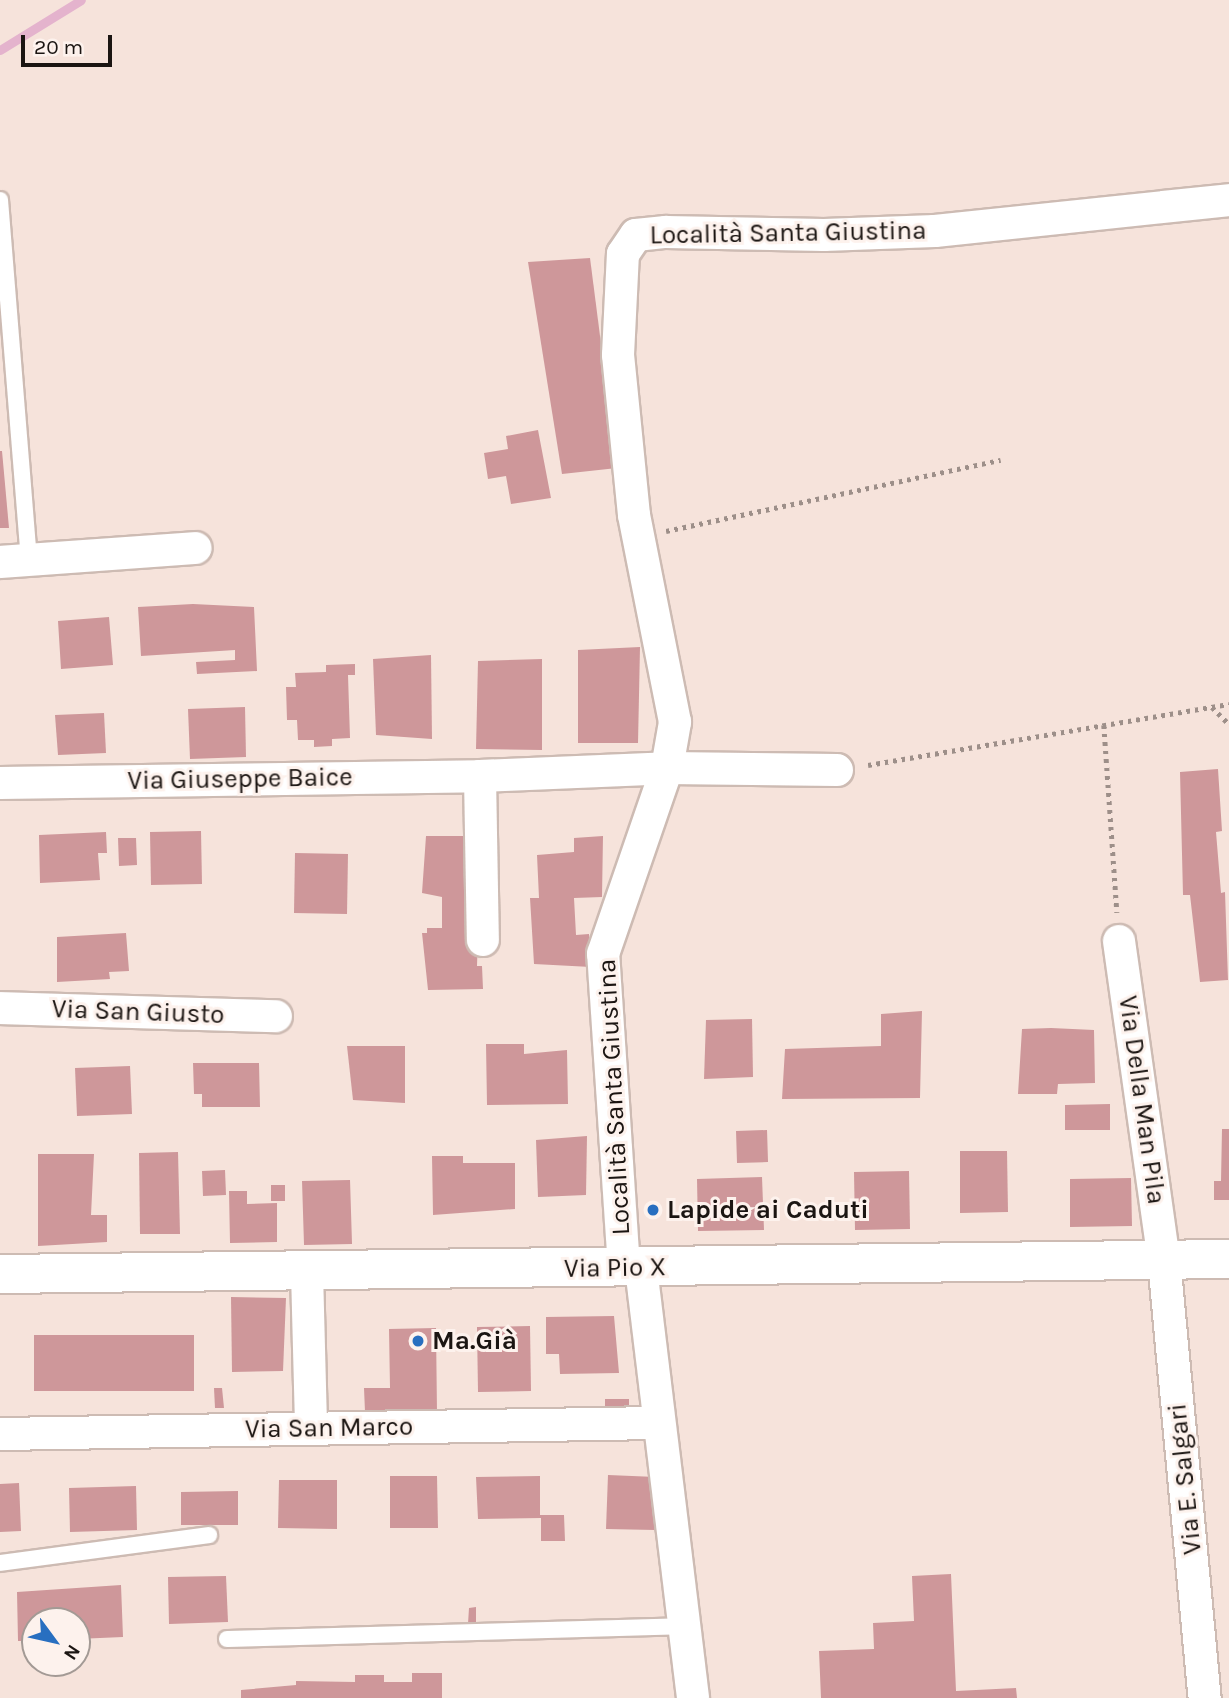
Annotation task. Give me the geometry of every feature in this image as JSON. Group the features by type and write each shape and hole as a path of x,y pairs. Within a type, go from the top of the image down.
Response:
{"street":[{"name":"Località Santa Giustina","path":"632,1268 603,954 667,768 675,722 639,537 618,355 623,254 636,235 935,231 1229,200"},
{"path":"14,561 196,548"},
{"path":"667,768 837,770"},
{"name":"Via Giuseppe Baice","path":"0,783 480,776 667,768"},
{"path":"480,776 482,940"},
{"name":"Via Della Man Pila","path":"1119,941 1164,1260"},
{"name":"Via San Giusto","path":"0,1008 276,1016"},
{"name":"Via Pio X","path":"0,1274 1229,1259"},
{"name":"Via E. Salgari","path":"1164,1260 1216,1666 1205,1698"},
{"path":"632,1268 659,1423 693,1698"},
{"path":"307,1272 311,1427"},
{"name":"Via San Marco","path":"0,1434 659,1423"}],"lane":[{"path":"0,200 14,561"},
{"path":"0,1563 209,1535"},
{"path":"227,1639 682,1626"}],"path":[{"path":"639,537 1000,460"},
{"path":"837,770 1229,704"},
{"path":"1212,707 1229,724"},
{"path":"1104,725 1119,941"}],"building":[{"path":"590,258 617,468 562,474 528,262"},
{"path":"538,430 551,498 511,504 506,476 488,479 484,453 508,449 506,436"},
{"path":"2,451 9,528 0,528"},
{"path":"193,604 254,607 257,671 197,674 196,662 235,660 235,650 141,656 138,607"},
{"path":"109,617 113,665 61,669 58,621"},
{"path":"640,647 638,743 578,743 578,650"},
{"path":"431,655 432,739 376,735 373,659"},
{"path":"542,659 542,750 476,749 478,661"},
{"path":"355,664 355,675 348,675 350,738 332,739 332,746 314,747 314,740 298,740 297,720 287,720 286,687 296,687 295,673 326,672 326,665"},
{"path":"245,707 246,757 190,759 188,709"},
{"path":"104,713 106,753 58,755 55,715"},
{"path":"1218,769 1222,831 1216,832 1221,893 1225,892 1228,980 1200,982 1190,895 1183,895 1180,772"},
{"path":"201,831 202,884 151,885 150,832"},
{"path":"106,832 107,853 98,853 100,880 40,883 39,835"},
{"path":"426,836 481,836 477,966 482,966 483,989 428,990 422,933 427,933 427,928 442,928 442,897 422,893"},
{"path":"603,836 602,897 574,898 576,935 589,934 591,967 534,964 530,898 539,898 537,855 574,852 574,838"},
{"path":"118,838 136,838 137,865 119,866"},
{"path":"295,853 348,854 347,914 294,913"},
{"path":"126,933 129,971 109,972 110,979 57,982 57,937"},
{"path":"922,1011 920,1098 782,1099 785,1049 881,1046 881,1014"},
{"path":"752,1019 753,1077 704,1079 706,1020"},
{"path":"1022,1029 1094,1030 1095,1083 1058,1084 1057,1094 1018,1094"},
{"path":"486,1044 524,1044 524,1054 567,1050 568,1104 487,1105"},
{"path":"347,1046 405,1046 405,1103 353,1100"},
{"path":"193,1063 259,1063 260,1107 202,1107 202,1094 194,1094"},
{"path":"130,1066 132,1114 77,1116 75,1068"},
{"path":"1110,1104 1110,1130 1065,1130 1065,1105"},
{"path":"1222,1129 1229,1129 1229,1200 1214,1200 1214,1181 1221,1181"},
{"path":"767,1130 768,1162 737,1163 736,1131"},
{"path":"587,1136 586,1195 538,1197 536,1140"},
{"path":"960,1151 1007,1151 1008,1212 960,1213"},
{"path":"178,1152 180,1234 140,1234 139,1153"},
{"path":"38,1154 94,1154 91,1215 107,1215 107,1242 38,1246"},
{"path":"432,1156 463,1156 463,1163 515,1163 515,1209 433,1215"},
{"path":"225,1170 226,1195 203,1196 202,1171"},
{"path":"909,1171 910,1229 855,1230 854,1172"},
{"path":"762,1177 764,1230 698,1231 697,1179"},
{"path":"1131,1178 1132,1226 1070,1227 1070,1179"},
{"path":"350,1180 352,1244 304,1245 302,1181"},
{"path":"271,1185 285,1185 285,1201 271,1201"},
{"path":"229,1191 247,1191 247,1204 277,1203 277,1242 230,1243"},
{"path":"231,1297 286,1298 283,1371 232,1372"},
{"path":"614,1316 619,1373 560,1374 559,1354 546,1354 546,1317"},
{"path":"530,1326 531,1391 478,1392 477,1327"},
{"path":"436,1328 437,1413 365,1412 364,1388 390,1388 389,1329"},
{"path":"34,1335 194,1335 194,1391 34,1391"},
{"path":"214,1388 222,1388 224,1408 215,1408"},
{"path":"605,1399 629,1399 629,1410 605,1411"},
{"path":"608,1475 656,1477 655,1530 606,1529"},
{"path":"390,1476 437,1476 438,1528 390,1528"},
{"path":"540,1476 540,1515 564,1515 565,1541 541,1541 541,1518 478,1519 476,1477"},
{"path":"279,1480 337,1480 337,1529 278,1528"},
{"path":"19,1483 21,1531 0,1532 0,1484"},
{"path":"136,1486 137,1530 70,1532 69,1488"},
{"path":"238,1491 238,1525 181,1525 181,1492"},
{"path":"951,1574 956,1691 1016,1688 1017,1698 821,1698 819,1651 874,1649 873,1623 914,1621 912,1576"},
{"path":"226,1576 228,1622 169,1624 168,1577"},
{"path":"121,1585 123,1637 91,1638 91,1607 21,1607 21,1641 18,1641 17,1592"},
{"path":"476,1607 476,1624 468,1624 469,1608"},
{"path":"412,1673 442,1673 442,1698 241,1698 241,1690 296,1685 296,1681 355,1682 355,1675 384,1675 384,1682 412,1682"}],"waterway":[{"path":"0,50 81,0"}],"place":[{"name":"Lapide ai Caduti","path":"653,1210"},
{"name":"Ma.Già","path":"418,1341"}]}
